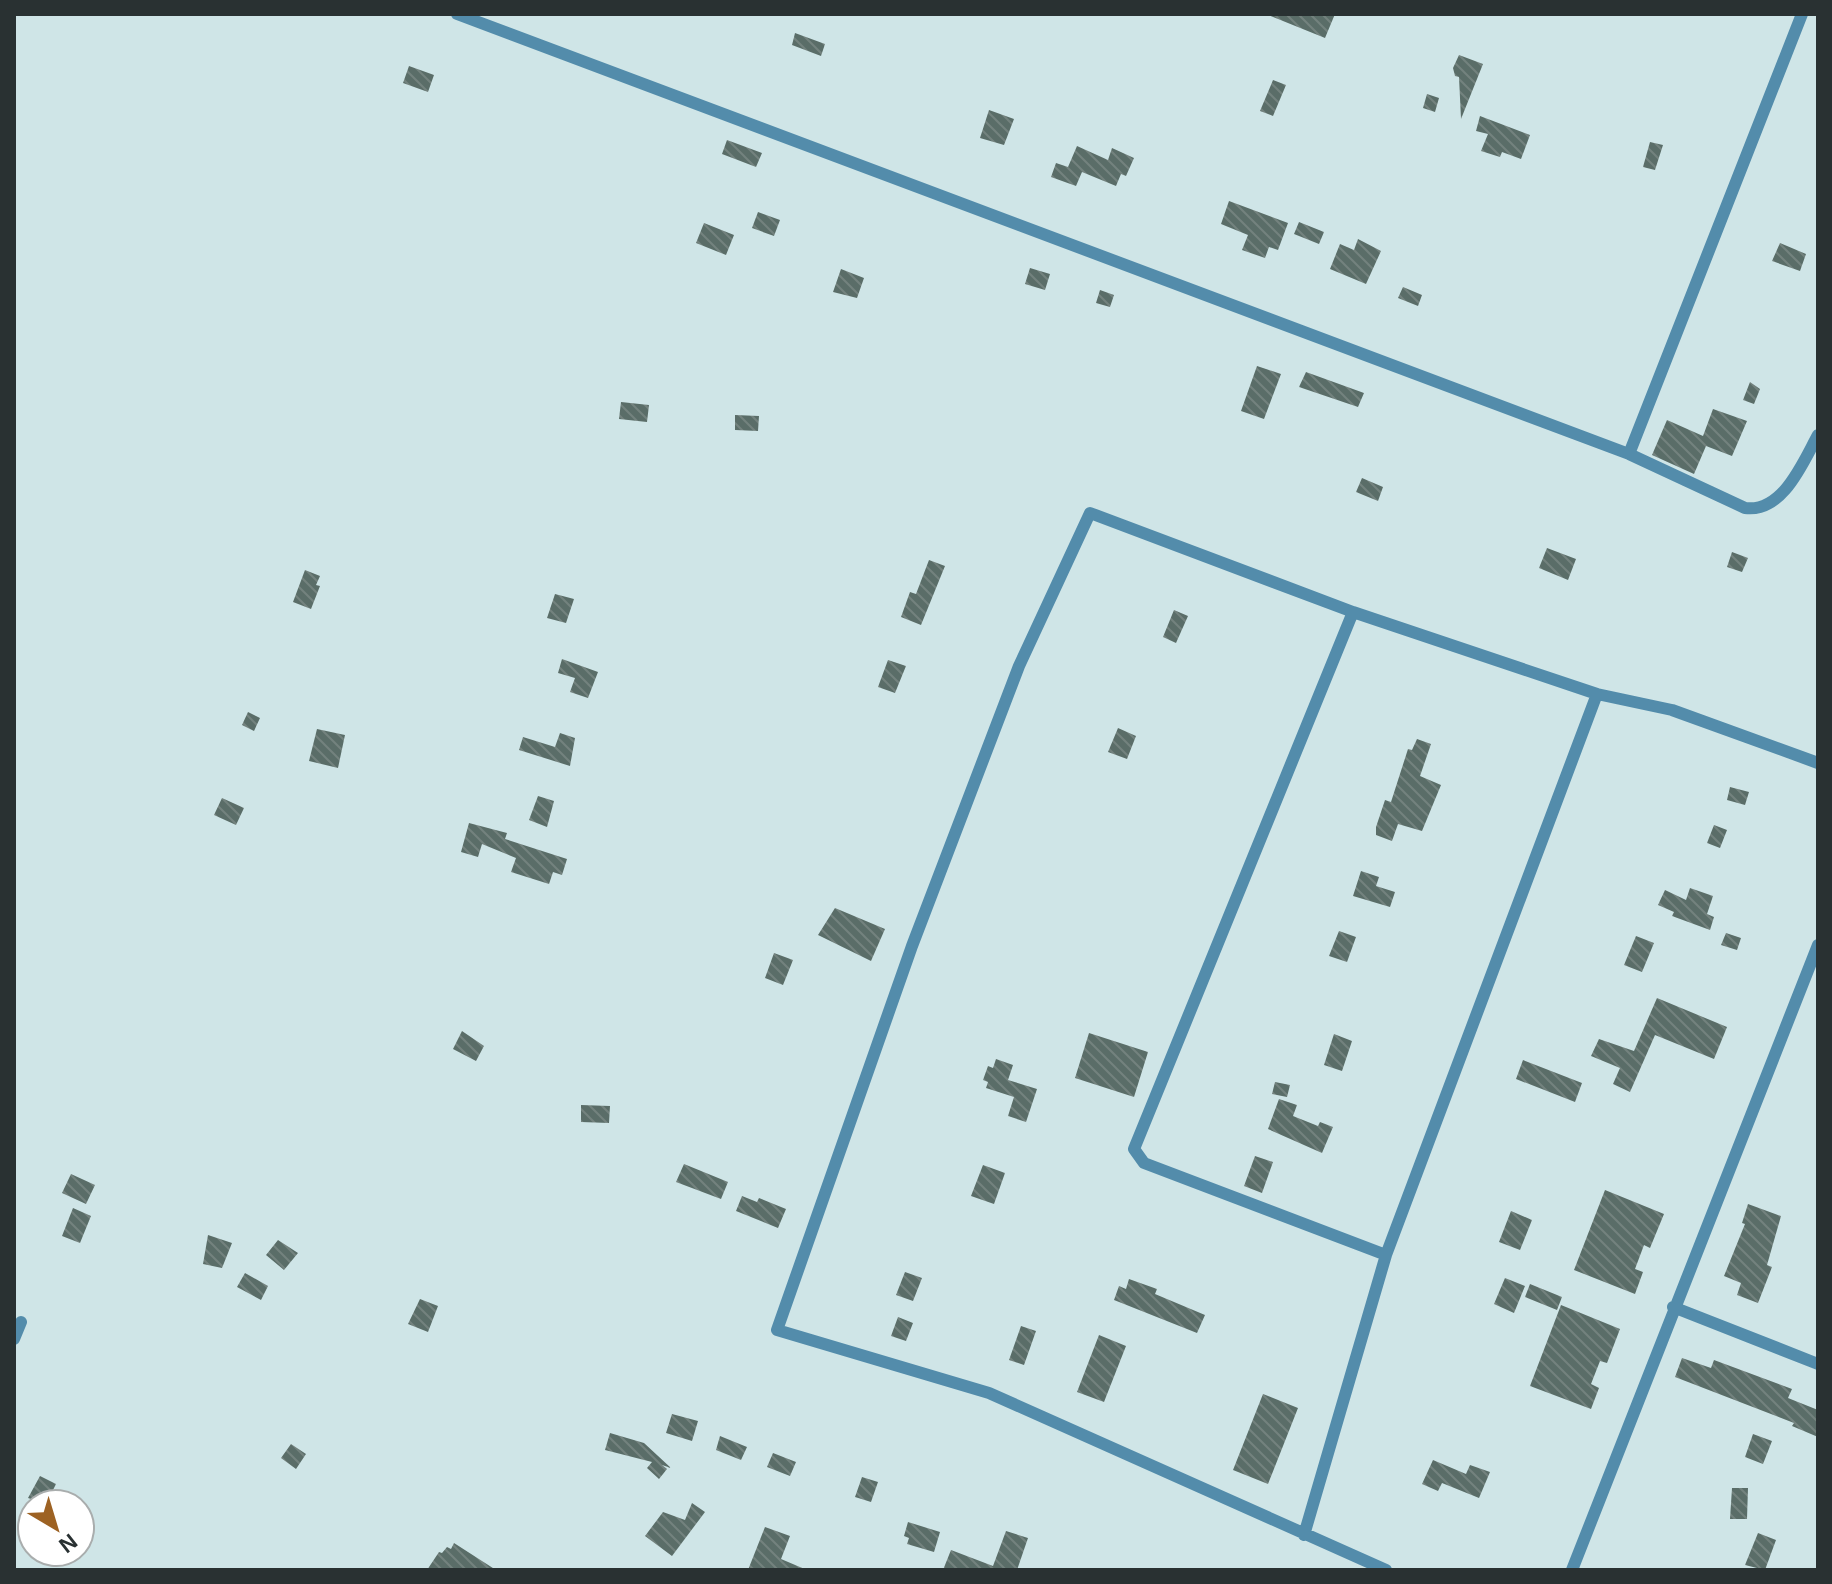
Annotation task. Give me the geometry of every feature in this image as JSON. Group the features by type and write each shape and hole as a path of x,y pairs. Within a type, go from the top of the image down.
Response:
{"street":[{"path":"457,14 1629,454 1755,509 1787,490 1818,435"},
{"path":"1629,454 1802,14"},
{"path":"1386,1570 989,1393 777,1330 912,946 996,725 1019,666 1090,513 1353,612 1597,694 1672,710 1818,763"},
{"path":"1353,612 1134,1149 1144,1163 1386,1255"},
{"path":"1304,1535 1386,1255 1597,694"},
{"path":"1572,1570 1818,945"},
{"path":"1673,1307 1818,1364"},
{"path":"14,1339 21,1322"}],"building":[{"path":"1266,14 1335,14 1325,38"},
{"path":"795,33 825,44 821,56 792,45"},
{"path":"1459,55 1483,64 1461,119 1459,77 1455,76 1453,68"},
{"path":"409,66 434,75 428,92 403,83"},
{"path":"1273,80 1286,85 1273,116 1260,111"},
{"path":"1427,94 1439,98 1435,112 1423,108"},
{"path":"989,110 1014,119 1004,145 980,138"},
{"path":"1480,116 1530,135 1521,159 1502,152 1500,157 1481,151 1488,134 1476,131"},
{"path":"727,140 762,153 756,167 722,154"},
{"path":"1650,142 1663,145 1655,170 1643,167"},
{"path":"1077,146 1108,160 1112,148 1134,158 1126,176 1121,174 1116,186 1082,172 1076,186 1051,177 1056,163 1068,167"},
{"path":"1229,201 1288,223 1278,250 1269,247 1265,258 1242,250 1248,235 1221,224"},
{"path":"758,212 780,220 774,236 752,228"},
{"path":"1299,222 1324,232 1319,244 1294,234"},
{"path":"704,223 734,235 726,255 696,243"},
{"path":"1358,239 1381,251 1366,284 1330,269 1340,244 1354,250"},
{"path":"1780,243 1806,254 1800,271 1772,261"},
{"path":"1030,268 1050,274 1045,290 1025,284"},
{"path":"841,269 864,278 857,298 833,292"},
{"path":"1403,287 1422,295 1418,306 1398,298"},
{"path":"1100,290 1114,295 1110,307 1096,303"},
{"path":"1257,366 1281,374 1264,419 1241,411"},
{"path":"1306,372 1364,393 1358,407 1299,387"},
{"path":"1750,382 1760,389 1754,404 1743,400"},
{"path":"621,402 649,405 647,422 619,419"},
{"path":"1713,409 1747,421 1732,456 1706,446 1694,474 1652,455 1667,420 1703,436"},
{"path":"735,415 759,416 758,431 735,430"},
{"path":"1362,478 1383,487 1378,501 1356,492"},
{"path":"1547,548 1576,559 1568,580 1539,568"},
{"path":"1732,552 1748,558 1742,572 1727,567"},
{"path":"929,560 945,566 921,625 901,617 910,592 916,594"},
{"path":"305,570 320,576 316,585 320,586 311,609 293,602"},
{"path":"555,594 574,599 566,623 547,618"},
{"path":"1174,610 1188,616 1176,643 1163,637"},
{"path":"562,659 598,672 588,698 570,692 575,678 558,673"},
{"path":"888,660 906,666 895,693 878,687"},
{"path":"248,712 260,718 254,731 242,725"},
{"path":"1118,728 1136,736 1127,759 1108,752"},
{"path":"317,729 345,735 338,768 309,761"},
{"path":"560,733 575,738 570,766 519,750 523,737 555,747"},
{"path":"1417,739 1431,744 1420,776 1441,785 1422,831 1398,824 1392,841 1376,835 1376,827 1385,800 1391,802 1408,749 1412,750"},
{"path":"1730,787 1749,792 1745,805 1727,800"},
{"path":"538,796 554,801 547,827 529,820"},
{"path":"222,798 244,808 236,825 214,815"},
{"path":"469,823 507,833 505,839 567,859 562,875 553,872 549,884 511,872 516,858 482,844 478,857 461,852"},
{"path":"1714,825 1727,830 1720,848 1707,843"},
{"path":"1361,871 1379,877 1376,886 1395,892 1390,907 1353,896"},
{"path":"1690,888 1713,896 1707,914 1714,917 1710,930 1672,916 1674,912 1658,905 1665,890 1686,900"},
{"path":"835,908 885,929 871,961 818,935"},
{"path":"1339,931 1356,937 1347,962 1329,956"},
{"path":"1726,933 1741,938 1737,950 1721,945"},
{"path":"1636,936 1654,943 1642,972 1624,965"},
{"path":"774,953 793,960 783,985 765,978"},
{"path":"1657,998 1727,1027 1714,1059 1655,1035 1630,1092 1613,1084 1620,1068 1591,1056 1599,1039 1634,1051"},
{"path":"462,1031 484,1046 476,1061 453,1049"},
{"path":"1089,1033 1148,1052 1134,1097 1075,1078"},
{"path":"1334,1034 1352,1041 1342,1071 1324,1065"},
{"path":"996,1059 1013,1065 1008,1080 1037,1089 1026,1122 1008,1116 1014,1097 986,1088 988,1082 983,1080 988,1066 993,1068"},
{"path":"1523,1060 1582,1083 1575,1102 1516,1079"},
{"path":"1275,1082 1290,1085 1287,1097 1272,1094"},
{"path":"1279,1099 1297,1105 1293,1116 1318,1126 1320,1122 1333,1127 1322,1153 1268,1129"},
{"path":"581,1105 610,1106 609,1123 581,1122"},
{"path":"1255,1156 1273,1162 1262,1193 1244,1186"},
{"path":"684,1164 728,1182 721,1199 676,1182"},
{"path":"983,1165 1005,1173 994,1204 971,1196"},
{"path":"71,1174 95,1185 86,1204 62,1193"},
{"path":"1605,1190 1664,1214 1650,1248 1644,1245 1635,1269 1643,1272 1635,1294 1574,1270"},
{"path":"742,1196 757,1202 759,1198 786,1209 778,1228 736,1211"},
{"path":"1748,1204 1781,1216 1767,1265 1772,1267 1758,1303 1737,1295 1741,1283 1724,1276 1745,1224 1742,1223"},
{"path":"73,1208 91,1216 80,1243 62,1236"},
{"path":"1511,1211 1532,1220 1520,1250 1499,1242"},
{"path":"208,1235 232,1243 222,1268 203,1264"},
{"path":"278,1240 298,1253 284,1270 266,1255"},
{"path":"905,1272 922,1278 913,1301 896,1295"},
{"path":"245,1273 268,1286 261,1300 237,1287"},
{"path":"1505,1278 1525,1286 1514,1313 1494,1304"},
{"path":"1129,1279 1157,1289 1155,1294 1205,1315 1197,1333 1114,1300 1119,1286 1126,1289"},
{"path":"1530,1284 1562,1297 1557,1310 1525,1297"},
{"path":"420,1299 438,1306 428,1332 408,1324"},
{"path":"1561,1305 1620,1329 1607,1363 1600,1361 1591,1384 1599,1388 1591,1409 1530,1386"},
{"path":"898,1317 913,1323 906,1341 891,1336"},
{"path":"1021,1326 1036,1331 1024,1365 1009,1360"},
{"path":"1099,1335 1126,1346 1104,1402 1077,1392"},
{"path":"1682,1358 1711,1368 1714,1360 1792,1389 1788,1398 1818,1410 1818,1437 1792,1426 1794,1423 1675,1377"},
{"path":"1263,1394 1298,1408 1268,1484 1233,1470"},
{"path":"672,1414 698,1421 692,1441 666,1433"},
{"path":"610,1433 644,1443 671,1468 662,1465 667,1469 659,1479 647,1468 652,1462 605,1450"},
{"path":"1753,1434 1772,1441 1763,1464 1745,1457"},
{"path":"720,1436 747,1447 741,1460 716,1450"},
{"path":"291,1444 306,1454 296,1469 281,1458"},
{"path":"773,1453 796,1462 790,1476 767,1467"},
{"path":"1433,1460 1466,1474 1470,1465 1490,1472 1479,1498 1442,1483 1438,1491 1422,1484"},
{"path":"40,1476 56,1484 54,1488 33,1488"},
{"path":"862,1477 878,1482 871,1502 855,1497"},
{"path":"1732,1488 1748,1488 1747,1519 1730,1519"},
{"path":"692,1503 705,1512 672,1556 645,1536 663,1512 685,1520"},
{"path":"908,1522 940,1532 934,1552 907,1544 909,1538 904,1536"},
{"path":"765,1527 790,1536 781,1559 807,1570 748,1570"},
{"path":"1006,1531 1028,1538 1017,1570 943,1570 951,1550 993,1566"},
{"path":"1758,1533 1776,1540 1765,1570 1745,1565"},
{"path":"454,1543 496,1570 427,1570 439,1552 442,1553 447,1547 451,1549"}]}
